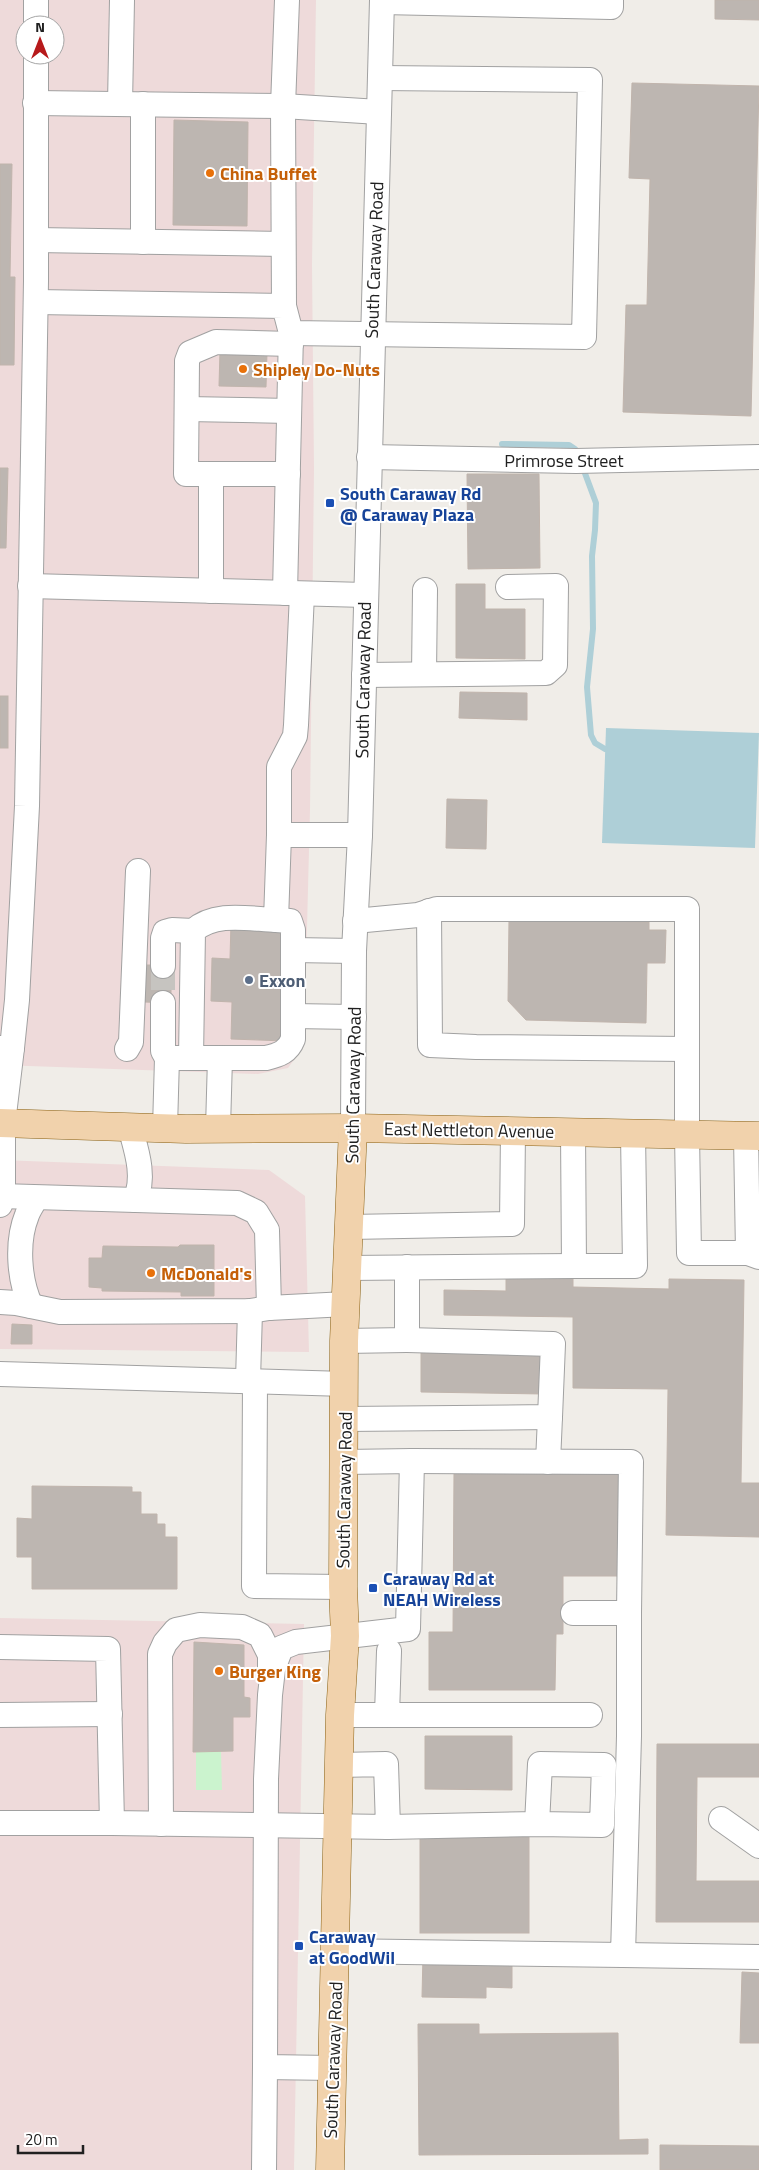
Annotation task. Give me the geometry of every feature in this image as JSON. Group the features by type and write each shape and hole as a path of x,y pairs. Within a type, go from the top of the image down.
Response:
{"main road":[{"name":"East Nettleton Avenue","path":"1,1123 166,1128 353,1128 753,1136"},
{"name":"South Caraway Road","path":"330,2170 340,1716 345,1636 343,1587 344,1341 353,1128"}],"street":[{"path":"36,0 36,15"},
{"path":"120,104 122,0"},
{"path":"276,920 279,768 295,736 296,725 294,593 288,474 291,338 284,306 283,244 283,106 287,0"},
{"path":"382,1 611,7 612,0"},
{"name":"South Caraway Road","path":"353,1128 354,951 360,835 382,1"},
{"path":"36,65 36,302 27,806 16,1019 6,1048 1,1123 1,1199 36,1198 238,1203 256,1212 267,1230 251,1380 254,1586 343,1587"},
{"path":"288,474 186,474 187,361 190,353 216,342 372,334 584,337 590,80 380,78"},
{"path":"35,103 283,106 379,112"},
{"path":"143,104 143,242"},
{"path":"36,240 283,244"},
{"path":"36,302 284,306"},
{"path":"187,409 289,411"},
{"name":"Primrose Street","path":"369,457 576,461 759,457"},
{"path":"211,474 211,591"},
{"path":"30,586 365,595"},
{"path":"364,675 546,673 554,666 556,586 508,587"},
{"path":"424,674 425,590"},
{"path":"279,835 360,835"},
{"path":"127,1049 131,1042 138,870"},
{"path":"356,921 418,915 436,909 688,909 687,1135 689,1253 754,1255 753,1136"},
{"path":"429,911 430,1045 687,1049"},
{"path":"167,1058 191,1058 220,1058 266,1058 278,1056 290,1047 293,1016 293,950 292,925 290,921 233,917 202,923 194,931 191,1058"},
{"path":"163,966 163,938 166,932 172,930 194,931"},
{"path":"293,950 354,951"},
{"path":"163,1003 163,1051 167,1058 166,1128"},
{"path":"293,1016 354,1017"},
{"path":"218,1128 220,1058"},
{"path":"130,1127 137,1153 140,1176 138,1193 135,1200"},
{"path":"350,1227 512,1224 513,1131"},
{"path":"573,1132 574,1266"},
{"path":"348,1268 635,1266 633,1134"},
{"path":"31,1306 25,1293 21,1241 26,1216 36,1198"},
{"path":"406,1267 407,1340"},
{"path":"0,1302 60,1312 259,1310 346,1304"},
{"path":"344,1341 407,1340 553,1344 548,1462"},
{"path":"0,1374 345,1384"},
{"path":"345,1419 550,1417"},
{"path":"270,1696 273,1669 282,1648 296,1642 408,1629 412,1461"},
{"path":"345,1462 631,1462 630,1736 623,1955"},
{"path":"573,1614 629,1613"},
{"path":"161,1824 160,1654 165,1643 176,1630 200,1625 242,1627 260,1635 270,1655 266,1825 264,2170"},
{"path":"0,1647 108,1649 112,1823"},
{"path":"387,1715 389,1651"},
{"path":"0,1715 110,1714"},
{"path":"340,1716 590,1715"},
{"path":"339,1765 386,1764 388,1827"},
{"path":"0,1823 388,1827 537,1824 602,1825 604,1765 540,1764 537,1824"},
{"path":"603,1792 627,1792"},
{"path":"721,1819 759,1846"},
{"path":"336,1951 759,1957"},
{"path":"265,2067 332,2068"}],"shaded area":[{"path":"0,0 316,0 312,265 314,469 310,810 304,1046 288,1068 258,1074 0,1065"},
{"path":"0,1160 269,1170 305,1196 309,1352 0,1349"},
{"path":"0,1618 304,1624 294,2170 0,2170"}],"green space":[{"path":"221,1751 222,1790 196,1790 196,1752"}],"water":[{"path":"606,728 759,733 755,848 602,843"}],"building":[{"path":"715,0 759,0 759,20 715,19"},
{"path":"632,83 759,86 751,416 623,412 626,305 647,305 650,179 629,178"},
{"name":"China Buffet","path":"174,120 248,122 247,226 173,225"},
{"path":"0,164 12,164 10,277 15,277 14,365 0,365"},
{"name":"Shipley Do-Nuts","path":"220,351 267,352 266,387 219,386"},
{"path":"0,468 8,468 6,548 0,548"},
{"path":"467,474 539,474 540,568 468,569"},
{"path":"456,584 485,584 485,609 525,609 525,659 456,658"},
{"path":"460,692 527,693 527,720 459,718"},
{"path":"0,696 8,696 8,748 0,748"},
{"path":"447,799 487,800 486,849 446,848"},
{"path":"509,919 649,922 649,930 666,930 665,963 647,963 646,1023 526,1020 508,1001"},
{"name":"Exxon","path":"231,922 289,925 285,1041 231,1039 232,1002 211,1001 212,958 230,959"},
{"path":"146,965 171,965 171,1003 145,1002"},
{"name":"McDonald's","path":"180,1245 214,1245 214,1296 181,1296 181,1292 102,1291 102,1288 89,1287 89,1258 102,1258 103,1246 178,1247"},
{"path":"506,1275 573,1276 573,1287 669,1289 669,1279 744,1280 741,1483 759,1483 759,1537 666,1535 668,1389 573,1388 573,1317 444,1315 444,1290 506,1291"},
{"path":"12,1324 32,1325 32,1344 11,1344"},
{"path":"421,1353 543,1354 543,1394 421,1392"},
{"path":"454,1471 622,1472 622,1576 563,1576 563,1634 556,1634 555,1690 429,1690 429,1632 453,1632"},
{"path":"32,1486 132,1487 132,1492 141,1492 141,1514 157,1514 157,1524 165,1524 165,1537 177,1537 177,1589 32,1589 32,1557 17,1557 17,1518 32,1519"},
{"name":"Burger King","path":"194,1642 244,1645 244,1697 250,1698 250,1717 233,1717 233,1751 193,1752"},
{"path":"425,1736 512,1736 512,1790 425,1789"},
{"path":"657,1744 759,1744 759,1777 697,1777 696,1881 759,1881 759,1922 656,1922"},
{"path":"420,1834 529,1834 529,1933 420,1933"},
{"path":"423,1955 512,1956 512,1988 486,1987 486,1998 422,1997"},
{"path":"742,1972 759,1973 759,2043 740,2043"},
{"path":"418,2024 479,2024 479,2034 618,2033 619,2140 648,2139 648,2154 419,2155"},
{"path":"660,2145 759,2146 759,2170 660,2170"}],"waterway":[{"path":"502,444 569,445 575,449"},
{"path":"583,468 596,503 592,556 593,629 587,687 591,735 595,743 605,749"}],"tunnel":[{"path":"163,966 163,1003"}],"place":[{"name":"China Buffet","path":"210,173"},
{"name":"Shipley Do-Nuts","path":"243,369"},
{"name":"South Caraway Rd @ Caraway Plaza","path":"330,503"},
{"name":"Exxon","path":"249,980"},
{"name":"McDonald's","path":"151,1273"},
{"name":"Caraway Rd at NEAH Wireless","path":"373,1588"},
{"name":"Burger King","path":"219,1671"},
{"name":"Caraway at GoodWil","path":"299,1946"}]}
